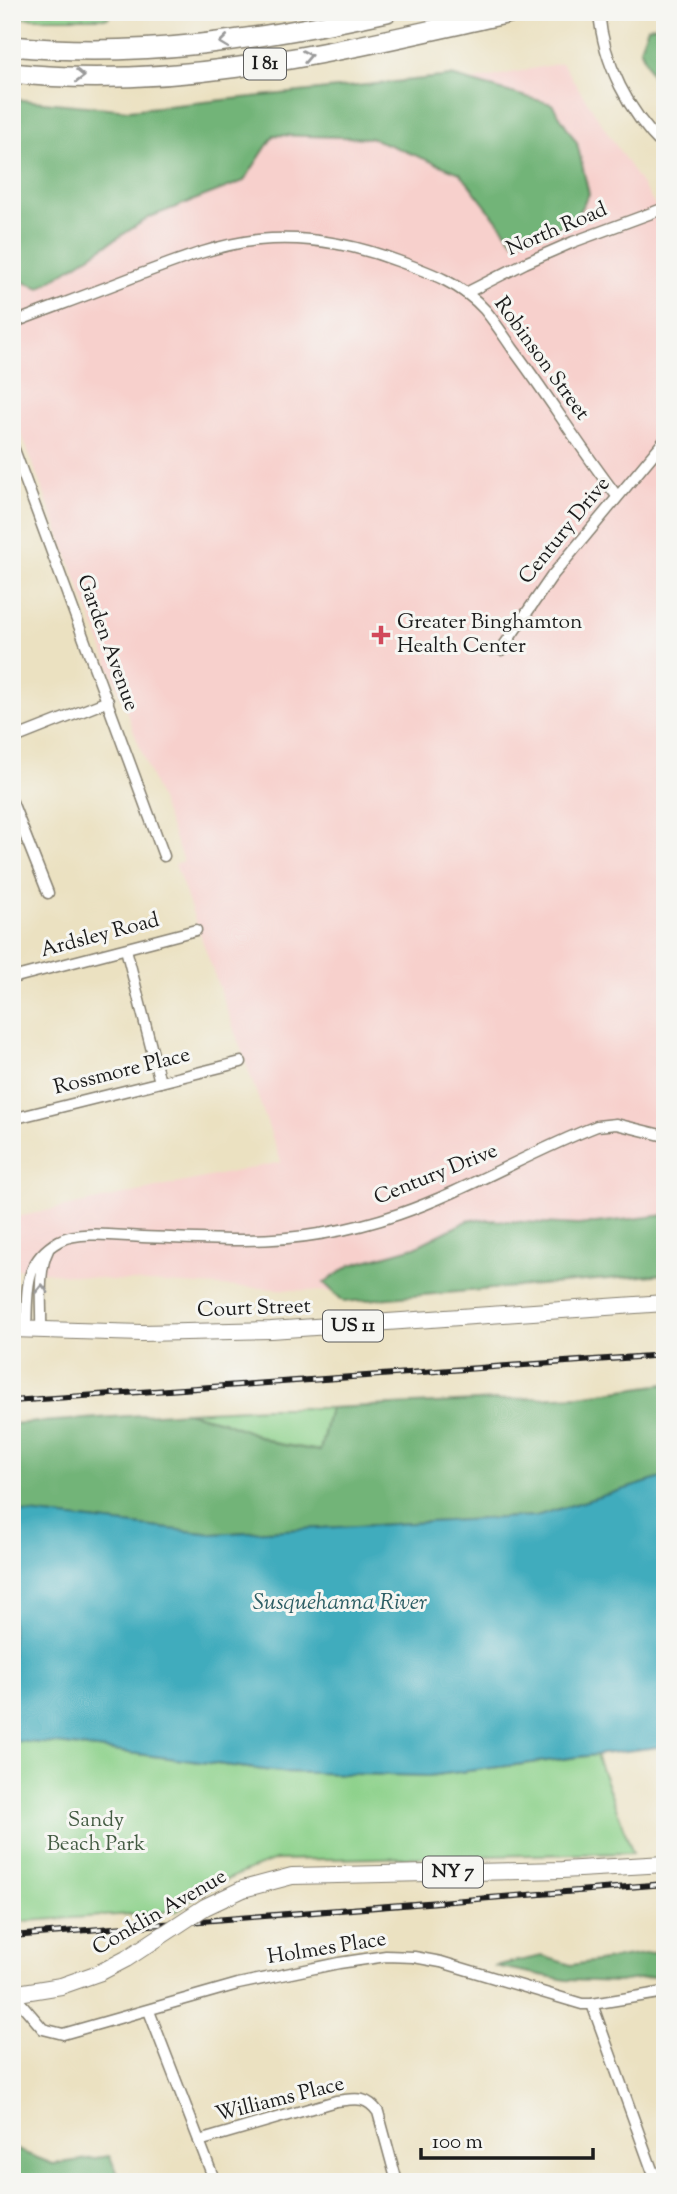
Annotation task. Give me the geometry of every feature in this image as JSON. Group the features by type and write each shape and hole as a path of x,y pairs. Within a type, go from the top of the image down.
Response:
{"highway":[{"name":"I 81","path":"12,46 104,50 189,46 281,34 387,12"},
{"name":"I 81","path":"12,73 143,76 218,70 302,57 514,12"}],"main road":[{"name":"Court Street","path":"27,1329 142,1333 260,1331 665,1303"},
{"name":"Conklin Avenue","path":"13,1994 61,1986 101,1972 126,1959 205,1907 243,1889 292,1876 562,1870 665,1864"}],"street":[{"path":"599,14 610,59 631,108 642,125 665,148"},
{"name":"North Road","path":"466,293 573,242 665,208"},
{"name":"Robinson Street","path":"12,323 193,254 230,244 259,240 330,241 385,256 426,271 466,293 484,309 617,496"},
{"name":"Century Drive","path":"500,650 552,576 665,440"},
{"name":"Garden Avenue","path":"12,444 164,856"},
{"path":"12,739 108,701"},
{"path":"12,803 48,893"},
{"name":"Ardsley Road","path":"12,978 196,930"},
{"path":"126,949 160,1082"},
{"name":"Rossmore Place","path":"12,1119 241,1062"},
{"name":"Century Drive","path":"27,1329 31,1270 37,1258 60,1240 82,1236 249,1240 330,1231 380,1220 421,1206 597,1126 616,1124 665,1136"},
{"name":"Holmes Place","path":"13,1994 43,2029 63,2034 238,1984 386,1956 441,1962 582,2004 665,1992"},
{"path":"592,2004 652,2170 661,2182"},
{"path":"149,2011 215,2182"},
{"name":"Williams Place","path":"199,2141 336,2101 367,2101 378,2112 397,2182"}],"shaded area":[{"name":"Greater Binghamton Health Center","path":"562,63 665,217 665,1254 332,1292 110,1280 12,1268 12,1218 281,1162 175,864 183,861 12,409 12,123 376,99"}],"green space":[{"path":"12,12 111,12 108,18 12,18"},
{"path":"665,24 665,107 640,48 648,27"},
{"path":"451,76 552,104 577,143 589,194 573,222 514,242 460,173 372,138 274,135 244,181 150,217 40,288 12,278 12,99 129,110"},
{"path":"665,1215 665,1274 344,1302 324,1283 351,1265 415,1247 471,1219 578,1225"},
{"path":"665,1384 665,1477 536,1516 213,1534 12,1511 12,1424 186,1412 222,1421 278,1444 320,1451 330,1408 579,1396"},
{"path":"330,1408 320,1451 278,1444 222,1421 186,1412"},
{"name":"Sandy Beach Park","path":"12,1741 57,1744 280,1772 428,1776 596,1755 633,1853 276,1860 212,1887 177,1911 12,1922"},
{"path":"665,1951 665,1975 618,1982 566,1980 494,1966 542,1956 571,1965"},
{"path":"12,2148 53,2164 109,2156 123,2182 12,2182"}],"water":[{"name":"Susquehanna River","path":"665,1477 665,1746 428,1776 280,1772 57,1744 12,1741 12,1511 213,1534 536,1516"}],"railway":[{"path":"12,1401 665,1355"},
{"path":"12,1936 665,1884"}],"place":[{"name":"Greater Binghamton Health Center","path":"381,635"}]}
